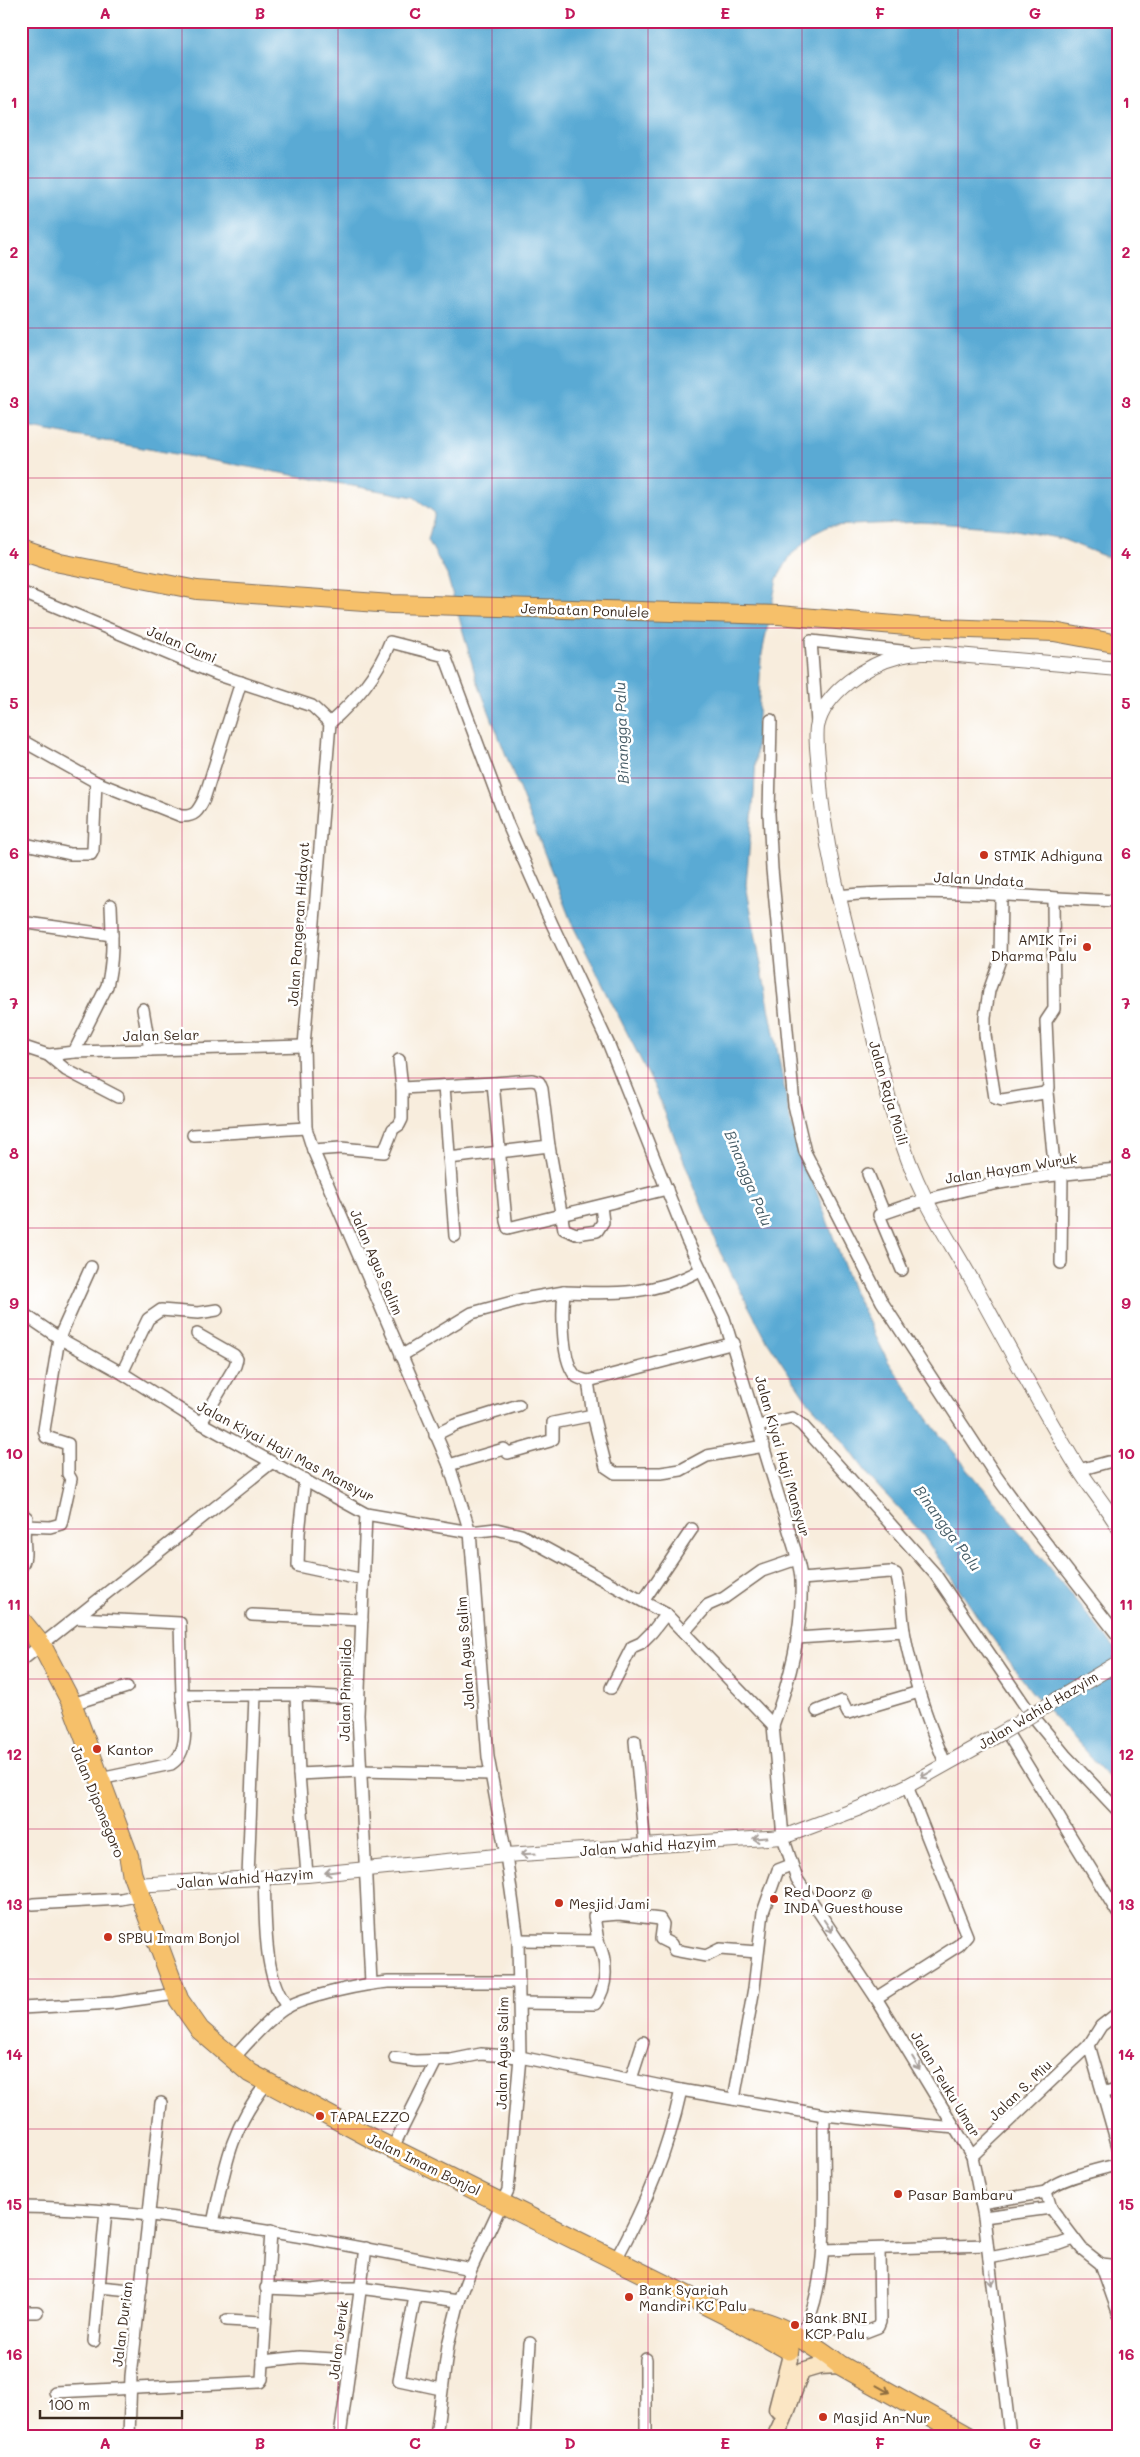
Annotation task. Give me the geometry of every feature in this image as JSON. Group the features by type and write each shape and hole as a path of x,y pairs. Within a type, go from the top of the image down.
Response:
{"highway":[{"name":"Jalan Diponegoro","path":"21,1620 32,1654 56,1698 119,1859 136,1885"},
{"name":"Jalan Diponegoro","path":"21,1638 72,1704 129,1857 136,1885"},
{"name":"Jalan Imam Bonjol","path":"136,1885 175,1994 200,2030 233,2059 267,2083 392,2149 732,2318 798,2337 824,2352 840,2365 967,2436"}],"main road":[{"name":"Jembatan Ponulele","path":"21,550 60,563 198,590 392,604 779,615 918,627 1054,632 1119,644"},
{"path":"777,2434 775,2418 790,2359 798,2337"},
{"path":"777,2434 785,2420 802,2371 820,2366 840,2365"}],"street":[{"name":"Jalan Cumi","path":"21,592 216,674 312,706 330,723"},
{"name":"Jalan Kiyai Haji Mansyur","path":"330,723 352,703 369,682 379,668 390,642 445,656 508,825 609,1045 667,1189 701,1270 718,1302 734,1343 797,1559 801,1579 797,1638 787,1688 773,1725"},
{"path":"817,727 811,642 919,653 1102,666 1119,669"},
{"path":"817,727 827,706 839,692 860,674 882,662 919,653"},
{"path":"21,740 96,782 181,816 191,817 197,813 207,790 241,682"},
{"path":"772,720 769,814 772,869 794,1105 805,1152 882,1302 1001,1483 1119,1637"},
{"name":"Jalan Pangeran Hidayat","path":"306,1128 304,1046 330,723"},
{"name":"Jalan Raja Moili","path":"817,727 825,833 837,896 892,1113 925,1198 974,1283 1024,1377 1079,1470 1119,1528"},
{"path":"21,843 70,854 91,854 93,850 96,782"},
{"name":"Jalan Undata","path":"837,896 914,892 1119,900"},
{"path":"1002,896 1000,960 989,991 985,1017 985,1035 992,1088 995,1098 1002,1100 1047,1092"},
{"path":"1053,898 1054,1008 1046,1021 1050,1082 1047,1092 1058,1174 1061,1263"},
{"path":"74,1052 107,986 113,961 111,905"},
{"path":"21,922 112,935"},
{"path":"143,1010 150,1050"},
{"name":"Jalan Selar","path":"21,1046 48,1055 74,1052 304,1046"},
{"path":"48,1055 66,1070 118,1097"},
{"path":"313,1150 342,1148 384,1152 393,1129 401,1122 402,1088 399,1060"},
{"path":"402,1088 532,1080 539,1082 562,1225 569,1232 576,1234 590,1233 600,1229 602,1225 601,1206"},
{"path":"493,1083 507,1227 514,1228 667,1189"},
{"path":"444,1086 455,1236"},
{"path":"193,1135 306,1128"},
{"name":"Jalan Agus Salim","path":"306,1128 313,1150 449,1465 470,1532 491,1774 506,1855 518,1940 520,2057 514,2142 508,2190 459,2301 448,2345 437,2426"},
{"path":"449,1158 550,1146"},
{"name":"Jalan Hayam Wuruk","path":"884,1214 925,1198 978,1186 1058,1174 1119,1169"},
{"path":"868,1174 884,1214 879,1215 902,1270"},
{"path":"25,1526 50,1527 61,1524 70,1490 71,1478 68,1474 68,1444 46,1437 44,1430 59,1338 91,1268"},
{"path":"401,1356 472,1313 523,1299 564,1292 620,1294 658,1288 682,1280 701,1270"},
{"path":"564,1292 562,1331 570,1364 578,1377 588,1381 734,1343"},
{"path":"122,1373 148,1319 155,1312 161,1310 198,1313 217,1310"},
{"name":"Jalan Kiyai Haji Mas Mansyur","path":"21,1312 59,1338 122,1373 201,1423 366,1514 470,1532 496,1529 521,1535 647,1602 664,1613 684,1632 773,1725"},
{"path":"197,1334 234,1355 237,1359 235,1366 201,1423"},
{"path":"588,1381 593,1415 606,1467 615,1473 634,1475 681,1470 707,1456 764,1446"},
{"path":"435,1435 455,1425 519,1405"},
{"path":"449,1465 504,1449 508,1453 550,1441 553,1439 553,1424 593,1415"},
{"path":"758,1426 782,1422 787,1419 796,1420 935,1574 1028,1710 1071,1762 1119,1812"},
{"path":"1079,1470 1108,1462 1119,1462"},
{"path":"32,1654 271,1463"},
{"path":"305,1479 298,1566 364,1580"},
{"path":"21,1513 27,1518 22,1539 26,1555 21,1567"},
{"name":"Jalan Pimpilido","path":"366,1514 359,1698 364,1868 371,1983"},
{"path":"647,1602 692,1529"},
{"path":"684,1632 708,1604 724,1598 762,1571 797,1559"},
{"path":"801,1579 894,1572 899,1583 904,1631 919,1692 929,1725 945,1763"},
{"path":"611,1688 632,1647 640,1643 652,1632 664,1613"},
{"path":"252,1615 362,1620"},
{"path":"78,1618 180,1623 183,1749 171,1764 100,1779"},
{"path":"797,1638 904,1631"},
{"name":"Jalan Wahid Hazyim","path":"136,1885 307,1874 506,1855 783,1837 860,1808 907,1786 1003,1732 1119,1662"},
{"path":"72,1704 127,1687"},
{"path":"817,1711 842,1701 848,1713 919,1692"},
{"path":"182,1694 296,1695 359,1698"},
{"path":"248,1877 256,1695"},
{"path":"296,1695 299,1774 307,1874"},
{"path":"773,1725 783,1837"},
{"path":"1003,1732 1119,1915"},
{"path":"635,1741 644,1845"},
{"path":"299,1774 360,1771 491,1774"},
{"path":"876,1998 968,1936 941,1874 907,1786"},
{"name":"Jalan Teuku Umar","path":"783,1837 797,1879 876,1998 972,2156 984,2217 1010,2436"},
{"path":"734,2100 754,1988 763,1912 768,1893 778,1870 791,1865"},
{"path":"264,1877 268,1946 272,1973 277,1988 288,2007"},
{"path":"33,1904 121,1899 136,1885"},
{"path":"519,2003 595,2004 606,1968 605,1956 598,1941 594,1916 614,1914 660,1920 663,1924 661,1939 671,1944 674,1950 706,1956 720,1949 757,1952"},
{"path":"518,1940 598,1941"},
{"path":"233,2059 250,2040 288,2007 371,1983 518,1982"},
{"path":"21,2008 114,2004 175,1994"},
{"name":"Jalan S. Miu","path":"972,2156 1088,2045 1101,2026 1119,2012"},
{"path":"632,2079 643,2042"},
{"path":"1088,2045 1119,2150"},
{"path":"394,2058 436,2061 461,2059 481,2054 520,2057 681,2090 824,2115 955,2128"},
{"path":"392,2149 436,2061"},
{"path":"213,2223 228,2153 235,2133 249,2107 267,2083"},
{"path":"1103,2093 1119,2088"},
{"path":"615,2261 640,2214 662,2162 671,2134 681,2090"},
{"name":"Jalan Durian","path":"129,2436 130,2389 161,2103"},
{"path":"824,2115 823,2250 817,2292 798,2337 865,2332 878,2328 880,2322 879,2249"},
{"path":"981,2203 1046,2192 1049,2188 1061,2182 1119,2164"},
{"path":"1046,2192 1051,2208 1074,2239 1101,2264 1119,2315"},
{"path":"21,2207 106,2211 213,2223 271,2231 472,2269"},
{"path":"984,2217 1051,2208"},
{"path":"94,2341 106,2211"},
{"path":"55,2392 256,2383 262,2379 266,2288 271,2231"},
{"path":"989,2258 1060,2244 1074,2239"},
{"path":"823,2250 987,2245"},
{"name":"Jalan Jeruk","path":"340,2436 366,2248"},
{"path":"1101,2264 1119,2266"},
{"path":"99,2287 141,2291"},
{"path":"266,2288 312,2290 359,2288 414,2297 459,2301"},
{"path":"414,2297 398,2380 441,2389"},
{"path":"21,2312 37,2312"},
{"path":"227,2320 264,2322"},
{"path":"524,2436 530,2343"},
{"path":"263,2361 300,2357 350,2360"},
{"path":"646,2359 646,2436"}],"water":[{"name":"Binangga Palu","path":"21,21 1119,21 1119,562 1062,539 1006,528 921,522 829,526 815,533 791,555 777,579 761,659 754,795 746,885 791,1123 853,1290 888,1361 935,1429 1119,1653 1119,1789 1031,1691 985,1628 921,1532 873,1481 837,1433 806,1399 766,1339 720,1252 655,1088 572,924 477,681 447,575 428,540 435,513 414,497 21,426"}],"place":[{"name":"STMIK Adhiguna","path":"984,855"},
{"name":"AMIK Tri Dharma Palu","path":"1087,947"},
{"name":"Kantor","path":"97,1749"},
{"name":"Red Doorz @ INDA Guesthouse","path":"774,1899"},
{"name":"Mesjid Jami","path":"559,1903"},
{"name":"SPBU Imam Bonjol","path":"108,1937"},
{"name":"TAPALEZZO","path":"320,2116"},
{"name":"Pasar Bambaru","path":"898,2194"},
{"name":"Bank Syariah Mandiri KC Palu","path":"629,2297"},
{"name":"Bank BNI KCP Palu","path":"795,2325"},
{"name":"Masjid An-Nur","path":"823,2417"}]}
